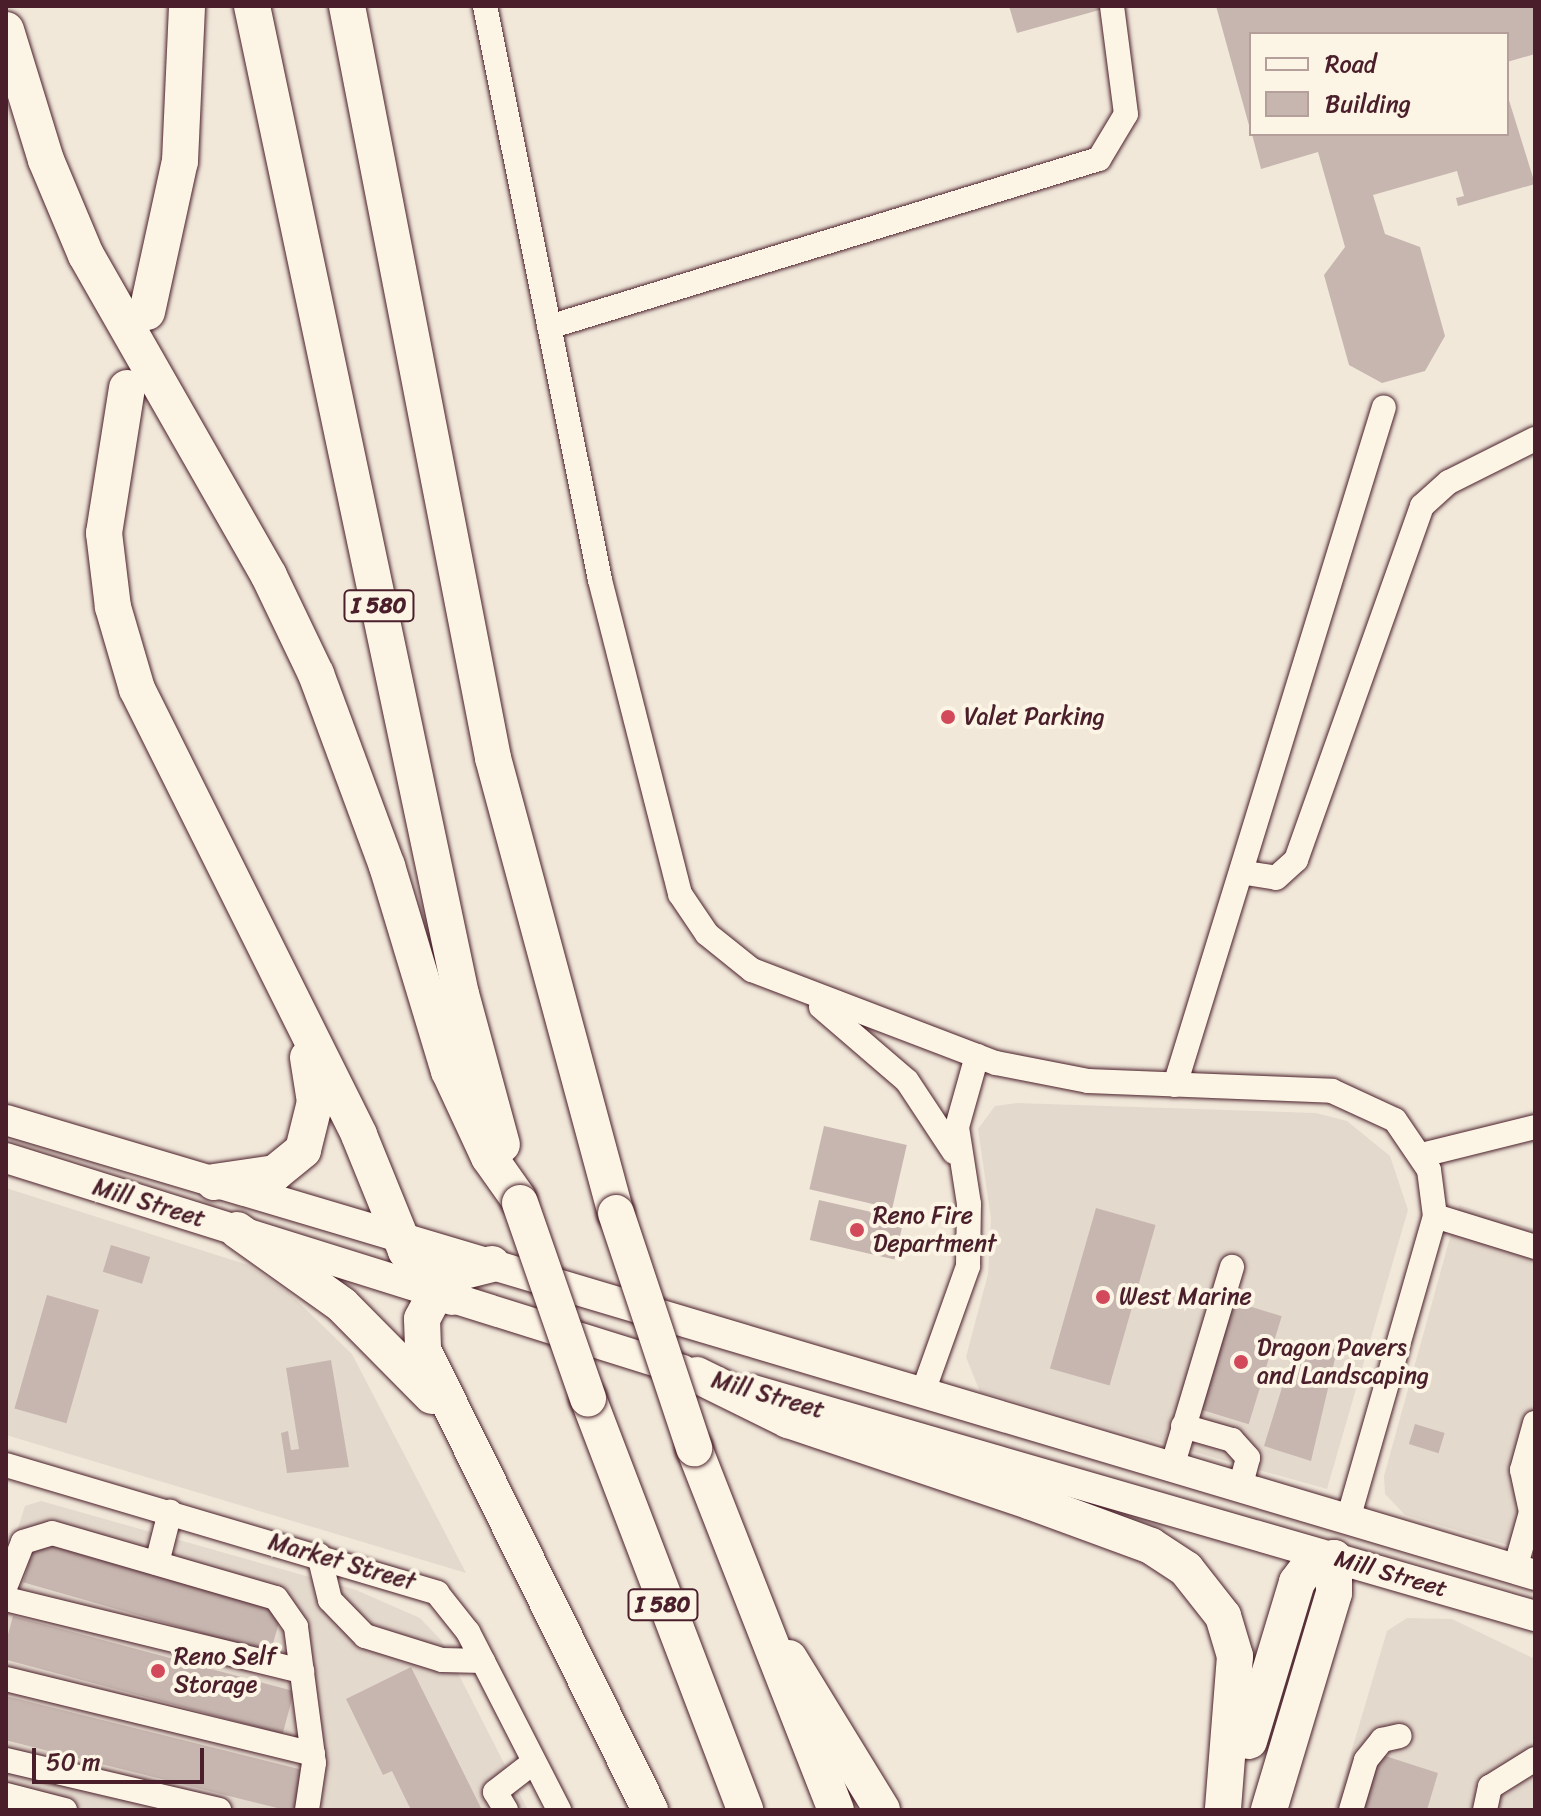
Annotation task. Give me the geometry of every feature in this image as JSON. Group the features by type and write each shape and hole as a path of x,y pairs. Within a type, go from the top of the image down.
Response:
{"highway":[{"path":"147,312 180,161 187,6"},
{"name":"I 580","path":"252,6 461,994 519,1201 588,1398 745,1810"},
{"path":"347,6 497,772 616,1213 694,1448 836,1810"},
{"path":"6,30 46,160 86,255 269,576 316,674 387,866 449,1071 489,1157 519,1201"},
{"path":"127,388 104,533 124,649 154,728 233,875 303,1029 359,1135 399,1237 442,1292"},
{"path":"214,1182 275,1173 309,1140 315,1102 303,1029"},
{"path":"237,1230 373,1333 440,1406 481,1466"},
{"path":"492,1264 463,1271 442,1292 422,1319 423,1350 650,1810"},
{"path":"697,1375 788,1420 1124,1536 1186,1569 1223,1616 1235,1656 1225,1810"},
{"path":"735,1558 882,1810"},
{"path":"1225,1810 1297,1582 1310,1565 1334,1558 1334,1593 1269,1810"}],"main road":[{"name":"Mill Street","path":"6,1120 1525,1572"},
{"name":"Mill Street","path":"6,1158 442,1292 697,1375 1535,1616"},
{"path":"1334,1558 1348,1519"}],"street":[{"path":"485,6 549,327 670,872 707,934 770,979 853,1030 907,1081 939,1122 966,1185"},
{"path":"549,327 1099,159 1126,114 1112,6"},
{"path":"1175,1085 1246,873 1384,407"},
{"path":"1246,873 1276,878 1296,860 1422,506 1449,482 1535,439"},
{"path":"770,979 977,1056 1066,1079 1349,1095 1395,1120 1422,1155 1435,1216 1348,1519"},
{"path":"923,1392 968,1266 966,1185 957,1127 977,1056"},
{"path":"1422,1155 1535,1127"},
{"path":"1435,1216 1535,1247"},
{"path":"1172,1467 1232,1267"},
{"path":"1525,1572 1533,1512 1522,1470 1535,1423"},
{"path":"1183,1426 1232,1440 1248,1458 1240,1487"},
{"name":"Market Street","path":"7,1468 319,1555 437,1593 483,1661 559,1810"},
{"path":"157,1563 170,1512"},
{"path":"6,1585 14,1558 35,1533 157,1563 276,1598 293,1618 302,1671 313,1754 307,1810"},
{"path":"319,1555 330,1600 365,1636 442,1660 483,1661"},
{"path":"6,1599 302,1671"},
{"path":"6,1679 313,1754"},
{"path":"1351,1810 1366,1760 1382,1740 1400,1736"},
{"path":"1485,1810 1490,1787 1535,1759"},
{"path":"6,1760 219,1810"},
{"path":"506,1810 495,1792 534,1762"},
{"path":"6,1795 65,1810"}],"shaded area":[{"path":"1017,1103 1316,1113 1347,1121 1390,1156 1408,1210 1327,1489 980,1392 966,1357 988,1274 991,1219 978,1129 995,1106"},
{"path":"6,1188 248,1265 288,1292 352,1354 466,1573 6,1435"},
{"path":"1459,1205 1535,1229 1535,1553 1405,1515 1385,1494 1384,1476"},
{"name":"Reno Self Storage","path":"41,1501 356,1590 420,1618 441,1640 528,1810 6,1810 6,1565 25,1506"},
{"path":"1407,1618 1452,1619 1535,1659 1535,1810 1334,1810 1387,1631"}],"building":[{"path":"1009,6 1110,6 1110,7 1017,33"},
{"path":"1216,6 1535,6 1535,54 1509,61 1509,32 1249,32 1249,125"},
{"path":"1509,100 1535,184 1458,206 1456,198 1464,196 1457,171 1373,195 1385,234 1420,247 1445,336 1425,371 1382,383 1349,365 1324,275 1345,247 1318,152 1261,169 1253,136 1509,136"},
{"path":"824,1126 907,1145 892,1208 809,1189"},
{"name":"Reno Fire Department","path":"819,1200 904,1220 895,1260 810,1240"},
{"name":"West Marine","path":"1096,1208 1156,1225 1110,1386 1050,1369"},
{"path":"111,1245 150,1257 142,1284 103,1272"},
{"path":"47,1295 99,1310 66,1423 14,1408"},
{"name":"Dragon Pavers and Landscaping","path":"1232,1301 1282,1316 1249,1424 1199,1409"},
{"path":"1297,1339 1337,1350 1311,1461 1264,1446"},
{"path":"331,1360 349,1467 287,1473 281,1433 288,1431 291,1450 299,1449 286,1368"},
{"path":"1415,1424 1445,1433 1439,1453 1409,1444"},
{"path":"35,1541 282,1612 270,1653 23,1582"},
{"path":"13,1616 294,1691 283,1734 6,1660 6,1642"},
{"path":"411,1667 482,1810 411,1810 392,1771 383,1775 346,1699"},
{"path":"6,1696 305,1771 295,1810 285,1810 6,1740"},
{"path":"1379,1754 1438,1773 1427,1810 1361,1810"}],"place":[{"name":"Valet Parking","path":"948,717"},
{"name":"Reno Fire Department","path":"857,1230"},
{"name":"West Marine","path":"1103,1297"},
{"name":"Dragon Pavers and Landscaping","path":"1241,1362"},
{"name":"Reno Self Storage","path":"158,1671"}]}
